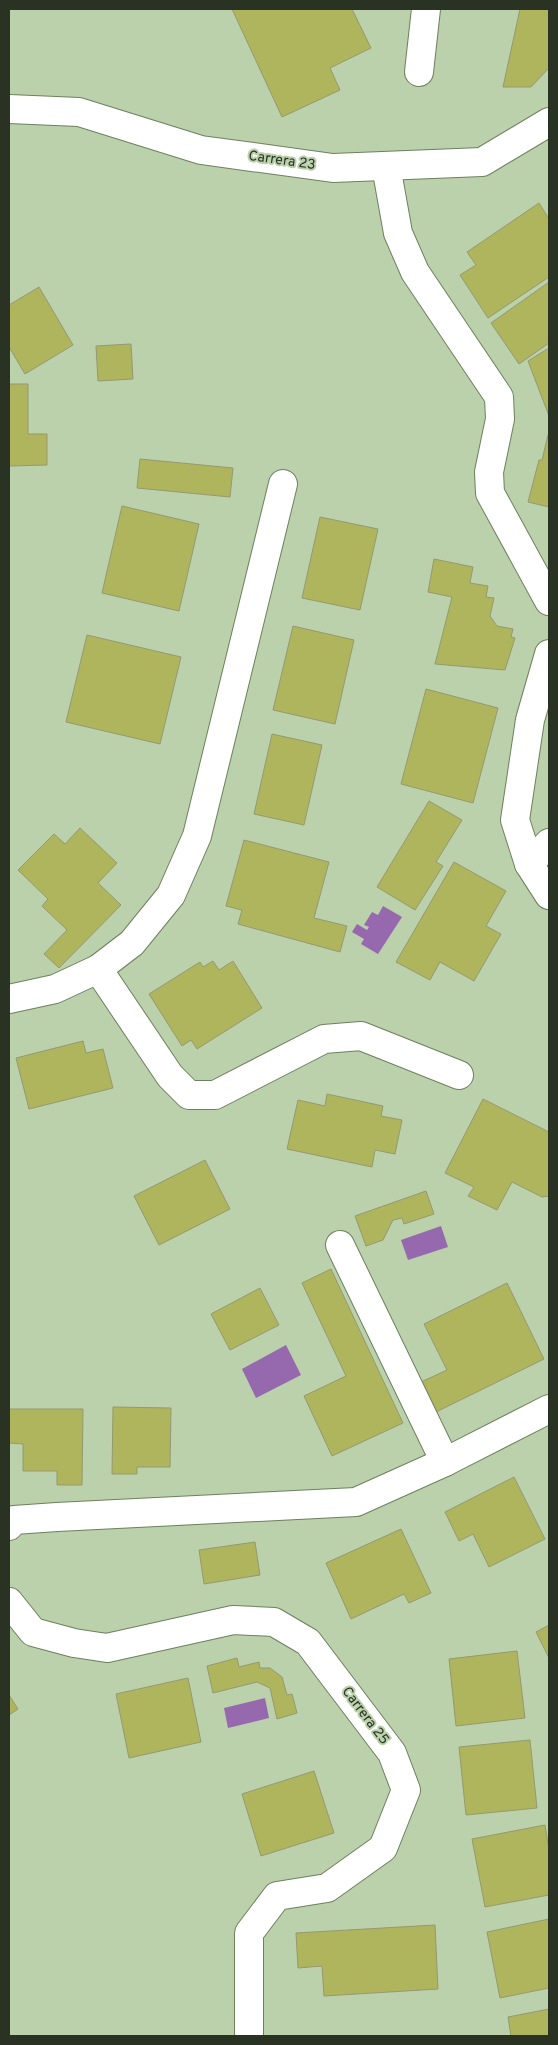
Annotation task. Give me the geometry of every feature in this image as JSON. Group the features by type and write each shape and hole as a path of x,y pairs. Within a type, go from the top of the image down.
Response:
{"street":[{"path":"419,72 426,9"},
{"name":"Carrera 23","path":"9,109 80,112 201,150 334,168 482,162 549,122"},
{"path":"386,166 398,233 414,272 499,396 500,419 489,472 490,493 549,601"},
{"path":"9,999 55,989 98,969 132,943 171,895 197,836 283,484"},
{"path":"549,654 530,720 515,820 529,864 549,895"},
{"path":"529,864 549,843"},
{"path":"98,969 170,1076 189,1095 215,1095 324,1040 361,1036 459,1075"},
{"path":"340,1246 445,1462"},
{"path":"9,1526 14,1520 57,1517 356,1502 445,1462 549,1409"},
{"name":"Carrera 25","path":"9,1602 33,1632 74,1643 107,1648 233,1620 274,1622 308,1642 392,1753 406,1790 383,1848 327,1888 277,1896 249,1933 250,2036"}],"shaded area":[{"path":"383,906 402,917 378,954 361,944 364,939 352,932 357,924 367,930 369,927 364,925 372,912 378,915"},
{"path":"441,1226 448,1247 408,1260 401,1240"},
{"path":"286,1345 301,1375 256,1398 242,1369"},
{"path":"265,1698 269,1718 228,1728 224,1708"}],"building":[{"path":"232,9 352,9 371,48 330,68 340,90 282,117"},
{"path":"520,9 549,9 549,68 531,87 503,87"},
{"path":"539,203 549,219 549,277 488,318 460,275 476,265 467,252"},
{"path":"549,282 549,343 519,364 491,323"},
{"path":"39,287 73,345 25,374 9,347 9,305"},
{"path":"131,344 133,379 98,381 96,346"},
{"path":"549,348 549,416 528,361"},
{"path":"9,384 28,384 28,434 47,434 47,465 9,466"},
{"path":"549,435 549,507 528,502"},
{"path":"140,459 233,468 230,497 137,488"},
{"path":"122,506 199,524 179,611 102,593"},
{"path":"320,517 378,529 360,610 302,598"},
{"path":"434,559 473,567 470,583 488,586 486,597 494,598 490,616 497,626 513,629 511,637 515,638 505,670 435,664 452,597 428,592"},
{"path":"293,626 354,640 335,724 273,710"},
{"path":"87,635 181,657 160,744 66,722"},
{"path":"426,689 498,708 473,803 401,784"},
{"path":"272,734 322,745 304,825 254,814"},
{"path":"429,801 462,820 436,862 443,866 415,910 377,887"},
{"path":"80,828 117,863 98,883 121,905 59,968 44,954 67,930 42,906 48,899 18,870 54,834 65,844"},
{"path":"244,840 329,862 314,918 347,926 340,952 238,924 242,910 226,906"},
{"path":"454,862 506,891 486,926 501,934 474,981 440,962 430,980 396,962"},
{"path":"213,961 219,970 233,961 262,1008 197,1049 191,1040 182,1046 149,994 200,962 203,967"},
{"path":"83,1041 86,1053 103,1049 113,1088 29,1109 16,1058"},
{"path":"327,1094 383,1106 381,1116 402,1120 395,1154 375,1150 372,1167 287,1149 298,1100 325,1106"},
{"path":"483,1099 549,1132 549,1196 542,1197 512,1182 497,1210 468,1196 474,1187 445,1173"},
{"path":"205,1160 230,1209 159,1245 134,1196"},
{"path":"426,1191 434,1214 404,1224 402,1218 393,1220 383,1240 366,1246 355,1216"},
{"path":"331,1269 403,1423 332,1456 304,1396 346,1376 302,1283"},
{"path":"507,1283 544,1359 436,1412 421,1382 447,1370 424,1324"},
{"path":"260,1288 279,1325 230,1350 211,1314"},
{"path":"113,1407 171,1408 170,1467 137,1467 137,1474 112,1474"},
{"path":"9,1409 83,1409 82,1485 57,1485 57,1471 23,1471 23,1444 9,1443"},
{"path":"514,1477 545,1539 489,1567 473,1534 459,1541 445,1512"},
{"path":"401,1529 431,1593 409,1603 404,1594 351,1619 326,1563"},
{"path":"255,1542 260,1575 204,1584 199,1550"},
{"path":"549,1625 549,1658 536,1632"},
{"path":"517,1651 525,1718 456,1726 449,1659"},
{"path":"237,1658 239,1667 259,1662 260,1668 270,1668 282,1677 287,1695 292,1694 297,1713 277,1719 270,1688 257,1682 213,1693 207,1666"},
{"path":"188,1678 201,1742 129,1758 116,1694"},
{"path":"9,1695 18,1709 9,1715"},
{"path":"530,1740 537,1808 466,1815 459,1747"},
{"path":"314,1771 334,1833 261,1856 242,1794"},
{"path":"545,1825 549,1850 549,1895 485,1907 472,1839"},
{"path":"549,1919 549,1988 500,1998 487,1932"},
{"path":"435,1925 438,1989 324,1996 322,1966 298,1968 296,1933"},
{"path":"549,2009 549,2036 511,2036 508,2017"}]}
